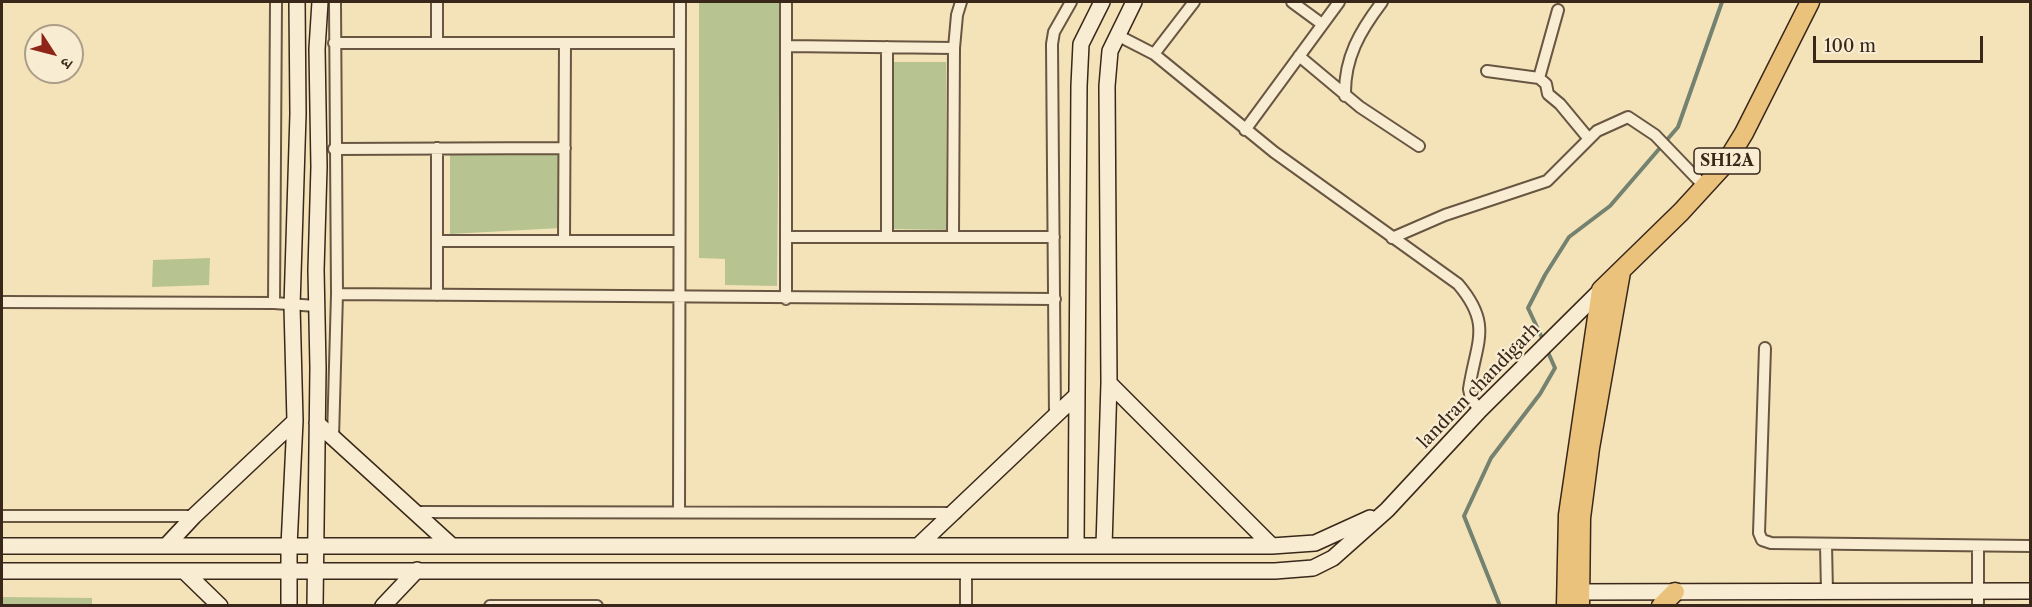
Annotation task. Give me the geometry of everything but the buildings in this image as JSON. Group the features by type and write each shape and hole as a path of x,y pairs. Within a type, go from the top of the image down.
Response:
{"main road":[{"path":"289,606 289,546 295,421 292,306 298,114 297,2"},
{"path":"315,606 320,2"},
{"path":"1076,546 1081,44 1102,2"},
{"path":"1104,546 1109,383 1107,86 1110,51 1134,2"},
{"name":"SH12A","path":"1601,290 1705,187 1725,164 1744,134 1810,2"},
{"path":"1573,599 1590,448 1621,272"},
{"path":"1573,599 1571,491 1601,290"},
{"name":"landran chandigarh","path":"2,571 1275,571 1313,568 1333,558 1387,510 1480,410 1601,290"},
{"path":"1109,383 1272,546"},
{"path":"918,546 956,513 1077,395"},
{"path":"166,546 194,516 295,421"},
{"path":"316,423 452,546"},
{"path":"2,546 1272,546 1315,543 1387,510"},
{"path":"383,606 417,570"},
{"path":"184,571 220,606"},
{"path":"1573,599 1675,592 1827,592 1978,598 2031,591"},
{"path":"1661,606 1675,592"}],"street":[{"path":"274,303 276,2"},
{"path":"333,438 337,294 334,2"},
{"path":"437,2 437,43"},
{"path":"679,511 680,2"},
{"path":"786,2 786,299"},
{"path":"952,237 954,48 961,2"},
{"path":"1055,417 1052,44 1054,32 1071,2"},
{"path":"1154,54 1194,2"},
{"path":"1292,2 1322,24"},
{"path":"1245,130 1339,2"},
{"path":"1345,96 1345,78 1352,50 1359,34 1382,2"},
{"path":"1539,78 1558,10"},
{"path":"1117,35 1154,54 1245,130 1458,284 1476,310 1481,327 1469,389 1471,399 1480,410"},
{"path":"334,43 680,43"},
{"path":"564,241 565,43"},
{"path":"786,46 954,48"},
{"path":"887,47 887,237"},
{"path":"1299,56 1345,96 1419,146"},
{"path":"1488,70 1539,78 1546,84 1548,94 1560,104 1589,139"},
{"path":"1392,238 1445,215 1547,181 1597,131 1628,117 1633,118 1661,142 1705,187"},
{"path":"437,148 437,295"},
{"path":"334,149 564,148"},
{"path":"786,237 1054,237"},
{"path":"437,241 680,241"},
{"path":"337,294 786,299 1055,299"},
{"path":"2,302 274,303 316,306"},
{"path":"1765,348 1759,537 1771,543 2031,546"},
{"path":"414,512 956,513"},
{"path":"2,516 194,516"},
{"path":"1826,544 1827,592"},
{"path":"1978,546 1978,598"},
{"path":"966,571 966,606"},
{"path":"490,606 597,606"}],"green space":[{"path":"699,2 780,2 777,286 725,285 725,259 699,258"},
{"path":"893,62 946,62 946,230 892,229"},
{"path":"558,151 561,228 450,234 450,153"},
{"path":"210,258 209,285 152,287 153,260"},
{"path":"2,597 92,598 92,605 2,605"}],"waterway":[{"path":"1543,340 1528,308 1545,275 1569,237 1610,206 1678,127 1722,2"},
{"path":"1500,606 1464,516 1491,458 1540,394 1555,368 1547,350"}]}
